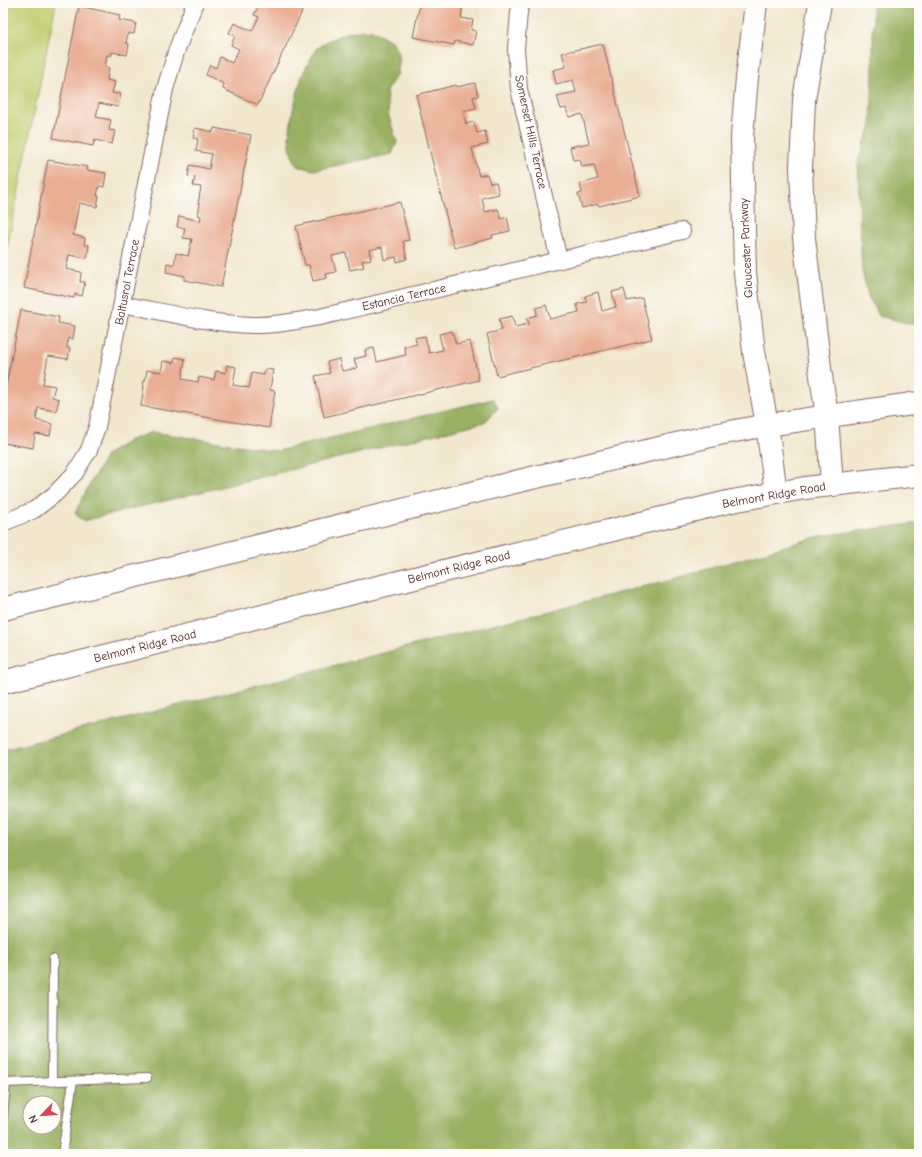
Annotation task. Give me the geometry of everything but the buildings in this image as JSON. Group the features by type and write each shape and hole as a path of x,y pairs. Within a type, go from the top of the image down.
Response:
{"main road":[{"name":"Gloucester Parkway","path":"756,3 742,136 745,274 754,352 767,425 776,493"},
{"path":"820,3 804,100 801,168 804,238 827,416 832,485"},
{"path":"3,609 519,481 719,434 767,425 919,403"},
{"name":"Belmont Ridge Road","path":"3,682 322,601 732,501 776,493 919,474"}],"street":[{"name":"Baltusrol Terrace","path":"3,523 34,510 56,494 75,472 89,450 97,427 165,89 177,50 195,3"},
{"name":"Somerset Hills Terrace","path":"521,3 516,49 519,89 560,260"},
{"name":"Estancia Terrace","path":"122,304 220,323 254,325 293,322 320,317 682,231"}],"lane":[{"path":"52,1082 53,960"},
{"path":"3,1117 5,1083 147,1078"},
{"path":"62,1154 73,1081"}],"green space":[{"path":"3,3 56,3 3,269"},
{"path":"873,3 919,3 919,323 911,324 879,316 868,296 862,270 858,161 871,126"},
{"path":"372,30 393,42 400,59 397,75 386,91 389,117 397,142 392,154 314,170 297,166 291,153 289,136 293,110 302,75 316,49 327,41 348,32"},
{"path":"493,399 498,408 485,422 83,521 75,513 107,454 130,440 152,432 277,451"},
{"path":"919,523 919,1154 3,1154 3,750 677,578 820,536"}]}
